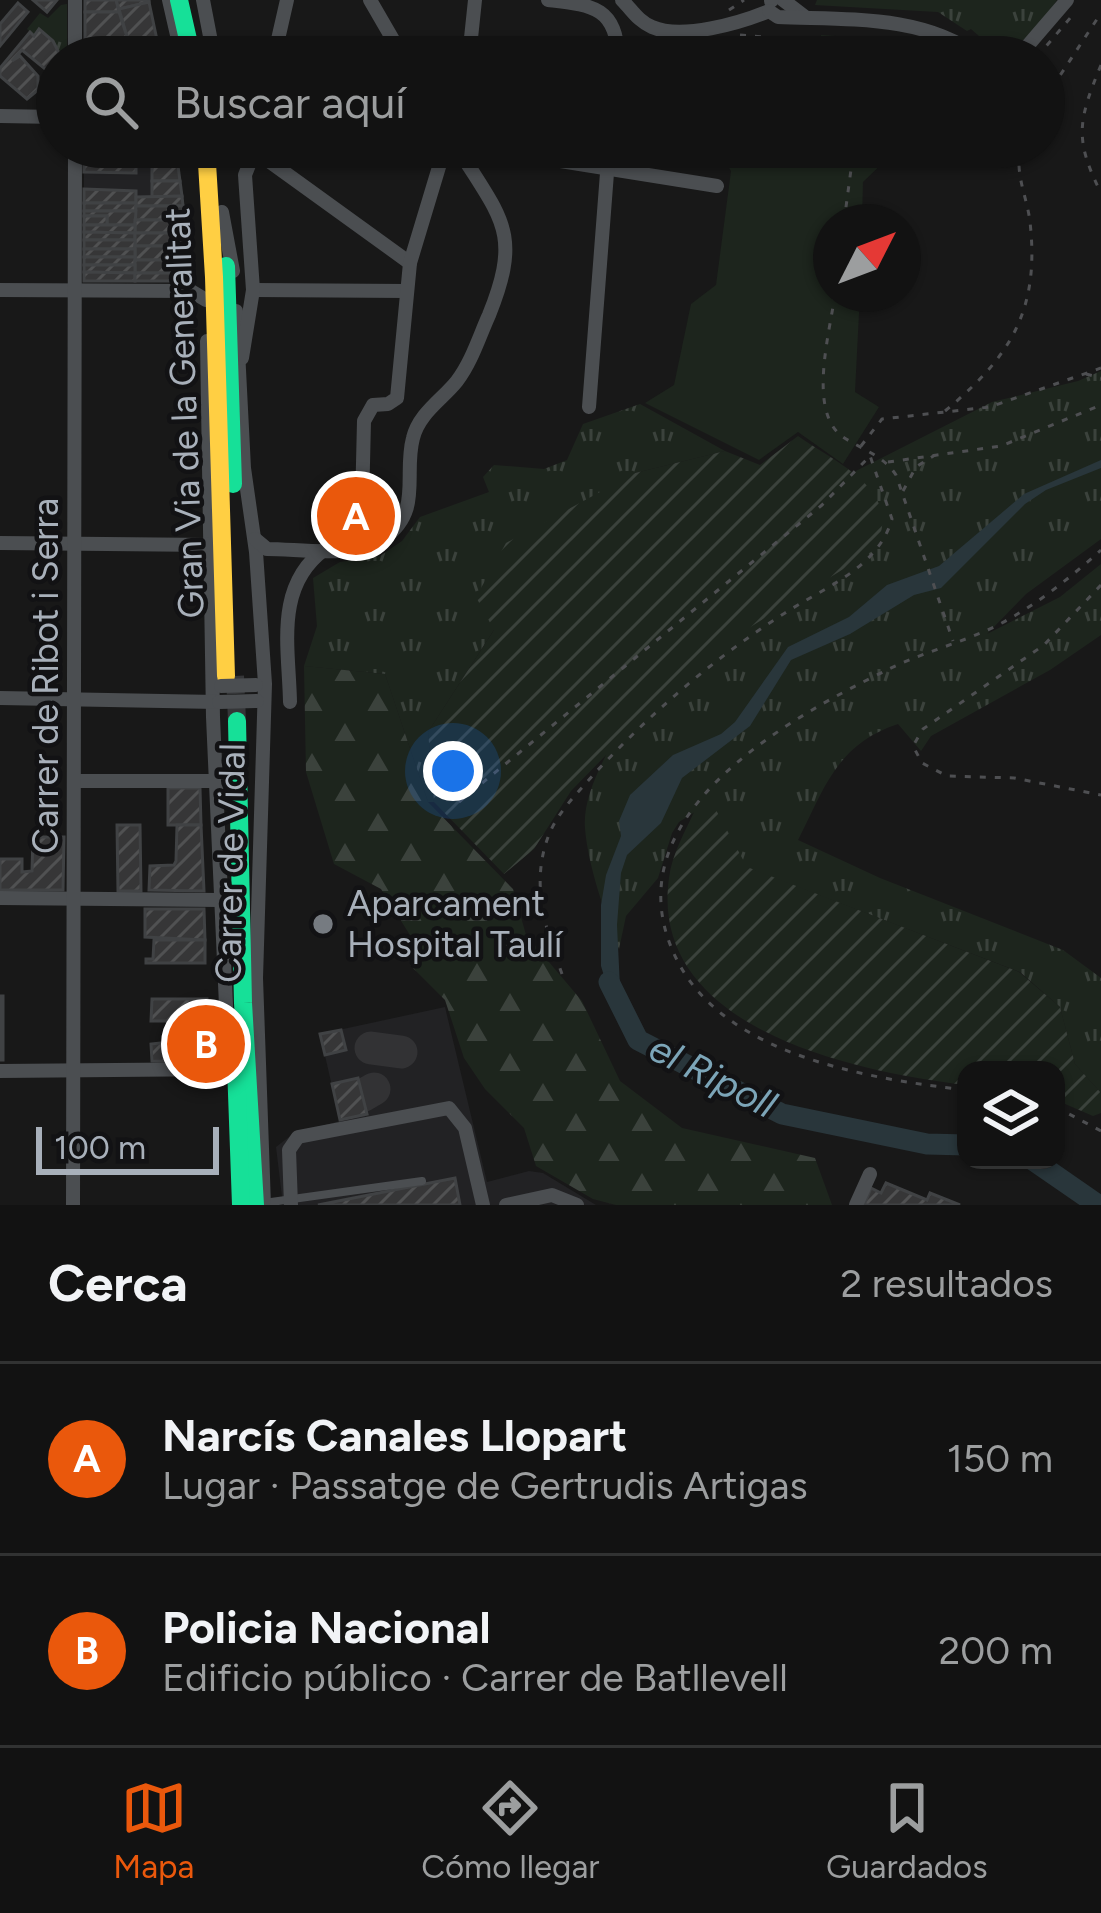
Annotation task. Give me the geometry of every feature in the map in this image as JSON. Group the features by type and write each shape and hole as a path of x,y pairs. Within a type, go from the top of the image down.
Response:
{"street":[{"path":"75,0 75,36"},
{"path":"169,0 177,36"},
{"path":"179,0 187,36"},
{"path":"189,0 197,36"},
{"path":"203,0 210,36"},
{"path":"278,36 286,0"},
{"path":"370,0 391,36"},
{"path":"472,36 475,0"},
{"path":"548,0 588,5 606,15 613,36"},
{"path":"625,2 643,22 657,29 720,28 778,4 815,20 921,28 945,36"},
{"path":"1039,36 1071,5"},
{"path":"175,36 176,31"},
{"path":"0,116 36,117"},
{"name":"Carrer de Ribot i Serra","path":"73,1205 75,168"},
{"name":"Gran Via de la Generalitat","path":"207,168 237,1205"},
{"name":"Gran Via de la Generalitat","path":"219,168 230,320 224,695 261,1204"},
{"path":"239,368 253,290 248,168"},
{"path":"281,168 410,262"},
{"path":"362,548 364,422 373,405 397,398 410,262 439,168"},
{"path":"254,538 267,549 362,548 396,528 409,505 412,439 423,417 466,369 507,264 506,238 496,209 471,168"},
{"path":"602,168 717,186"},
{"path":"589,407 608,169"},
{"path":"222,212 235,285 239,368"},
{"path":"213,253 206,300 212,545 224,695 217,781 219,900 237,1205"},
{"path":"0,290 191,291 206,300"},
{"path":"253,290 407,291"},
{"name":"Carrer de Vidal","path":"239,368 264,665 256,978 261,1204"},
{"path":"0,543 212,545"},
{"path":"290,696 289,599 304,569 325,549"},
{"path":"224,695 260,684 280,684 290,696"},
{"path":"0,698 224,695 261,701 290,696"},
{"path":"76,782 217,781"},
{"path":"0,898 219,900"},
{"path":"0,1071 229,1070"},
{"path":"290,1203 289,1150 298,1137 449,1108 465,1128 483,1205"},
{"path":"856,1205 870,1174"},
{"path":"506,1205 552,1195 577,1205"}],"lane":[{"path":"261,1204 422,1181"}],"path":[{"path":"1051,36 1071,5"},
{"path":"1065,68 1101,13"},
{"path":"741,34 753,36"},
{"path":"1101,65 1079,136 1101,193"},
{"path":"846,204 851,168"},
{"path":"945,411 983,381 1005,354 1019,324 1032,238 1020,168"},
{"path":"833,312 823,410 834,430 886,463 1001,446 1101,405"},
{"path":"860,447 881,419 991,406 1101,368"},
{"path":"1085,374 1101,377"},
{"path":"902,493 916,467 937,454"},
{"path":"459,802 822,506 868,455"},
{"path":"562,974 542,920 539,877 547,839 564,807 637,728 694,678 743,639 880,550 892,519 868,455"},
{"path":"886,463 902,493 954,643"},
{"path":"957,1088 828,1065 741,1027 706,1001 684,973 668,939 663,904 670,848 714,781 821,705 1022,610 1101,550"},
{"path":"1101,585 1044,645 923,729 913,746 922,764 947,776 1036,781 1101,795"},
{"path":"1065,1111 1101,1131"}],"shaded area":[{"path":"136,168 152,168 152,197 136,197 135,191 84,189 84,172 135,173"},
{"path":"1101,460 1101,468 1046,490 1025,504 941,588 914,595 850,634 791,660 750,726 682,778 661,823 627,855 621,873 617,925 621,1008 601,966 601,905 621,836 619,821 630,795 673,755 721,734 735,722 788,647 849,617 887,585 939,566 1024,494"},
{"path":"445,1007 487,1182 529,1171 543,1173 596,1205 283,1205 276,1147 294,1133 340,1121 320,1034"}],"green space":[{"path":"817,0 1057,0 1027,36 979,36 938,12 815,5"},
{"path":"67,4 67,36 48,36 40,29 34,36 27,29 40,13 48,18"},
{"path":"729,168 878,168 863,182 862,204 813,204 813,312 859,312 855,392 879,407 843,464 798,432 759,460 645,403 674,385 691,304 716,285"},
{"path":"1101,371 1101,539 1026,594 987,634 1060,597 1101,564 1101,635 1050,670 931,736 921,751 898,724 860,743 825,785 798,840 880,878 1063,950 1101,978 1101,1093 1075,1064 1060,1007 1020,972 746,867 698,810 679,822 672,833 658,878 626,916 619,949 593,874 585,828 588,799 607,753 848,475 992,402"},
{"path":"640,404 725,451 635,473 528,577 428,732 434,802 428,802 385,674 304,666 317,626 313,578 340,562 380,556 402,541 420,517 489,492 483,477 494,465 544,469 567,460 583,424"},
{"path":"798,436 849,469 875,496 882,529 874,550 736,636 651,709 571,791 534,849 504,874 434,802 428,732 494,630 476,597 506,543 635,473 725,451 760,465"},
{"path":"304,666 385,674 428,802 513,889 526,935 582,1001 620,1081 682,1128 815,1158 832,1205 616,1205 593,1199 536,1166 524,1128 485,1089 464,1058 445,1000 410,965 420,951 381,889 334,864 306,772"},
{"path":"695,810 716,810 747,867 1019,972 1060,1007 1075,1064 1101,1093 1101,1113 1093,1116 1065,1104 1065,1061 957,1061 957,1084 921,1079 818,1054 768,1033 725,1006 691,972 671,930 669,878"}],"building":[{"path":"33,0 57,0 47,12"},
{"path":"85,0 116,0 119,12 85,12"},
{"path":"116,0 149,0 149,2 119,9"},
{"path":"149,2 156,36 127,36 119,9"},
{"path":"18,3 28,12 0,46 0,24"},
{"path":"85,12 119,12 127,36 85,36"},
{"path":"39,29 47,36 36,36 36,62 22,50 12,61 20,56 36,74 36,92 27,99 0,76 0,68 30,32 34,36"},
{"path":"84,168 136,168 136,173 84,172"},
{"path":"152,168 178,168 180,181 152,181"},
{"path":"152,181 180,181 182,196 152,197"},
{"path":"84,189 136,191 136,203 84,203"},
{"path":"182,196 183,206 136,206 136,197"},
{"path":"84,203 136,203 136,211 84,211"},
{"path":"136,206 183,206 184,220 135,220"},
{"path":"84,211 136,211 135,225 107,225 107,216 84,216"},
{"path":"84,216 107,216 107,225 84,225"},
{"path":"135,220 184,220 185,233 135,233"},
{"path":"84,225 135,225 135,233 84,232"},
{"path":"84,232 135,233 135,240 84,240"},
{"path":"135,233 185,233 185,246 135,246"},
{"path":"84,240 135,240 135,249 84,249"},
{"path":"135,246 185,246 186,260 135,260"},
{"path":"84,249 135,249 135,257 84,257"},
{"path":"84,257 135,257 135,265 84,265"},
{"path":"135,260 186,260 187,273 135,273"},
{"path":"84,265 135,265 135,273 84,272"},
{"path":"84,272 135,273 135,281 84,281"},
{"path":"135,273 187,273 187,281 135,281"},
{"path":"168,788 200,788 201,825 168,825"},
{"path":"117,825 140,825 141,891 118,891"},
{"path":"177,825 201,825 204,891 149,890 150,866 176,861"},
{"path":"33,837 64,837 63,890 0,890 0,859 22,859 22,872 32,871"},
{"path":"145,909 204,909 205,940 145,937"},
{"path":"154,940 205,940 205,963 146,963 153,959"},
{"path":"3,996 3,1060 0,1060"},
{"path":"152,999 207,999 208,1062 152,1061 151,1044 189,1044 185,1021 151,1021"},
{"path":"341,1030 346,1050 325,1055 320,1034"},
{"path":"358,1078 367,1114 340,1120 332,1084"},
{"path":"455,1178 460,1205 318,1205"},
{"path":"886,1183 927,1200 930,1193 960,1205 864,1205 871,1188 881,1193"}],"waterway":[{"name":"el Ripoll","path":"609,982 638,1040 782,1114 927,1144 957,1145"},
{"name":"el Ripoll","path":"1046,1169 1098,1205"}],"taxiway":[{"path":"371,1048 401,1052"},
{"path":"362,1096 374,1089"}],"tunnel":[{"path":"235,676 237,721"}],"traffic: fast":[{"path":"179,0 187,36"},
{"path":"226,266 233,484"},
{"path":"237,721 243,1003 255,1205"},
{"path":"235,1038 241,1205"}],"traffic: slow":[{"path":"207,168 226,676"}],"place":[{"name":"Narcís Canales Llopart","path":"356,516"},
{"name":"Aparcament Hospital Taulí","path":"323,924"},
{"name":"Policia Nacional","path":"206,1044"}]}
